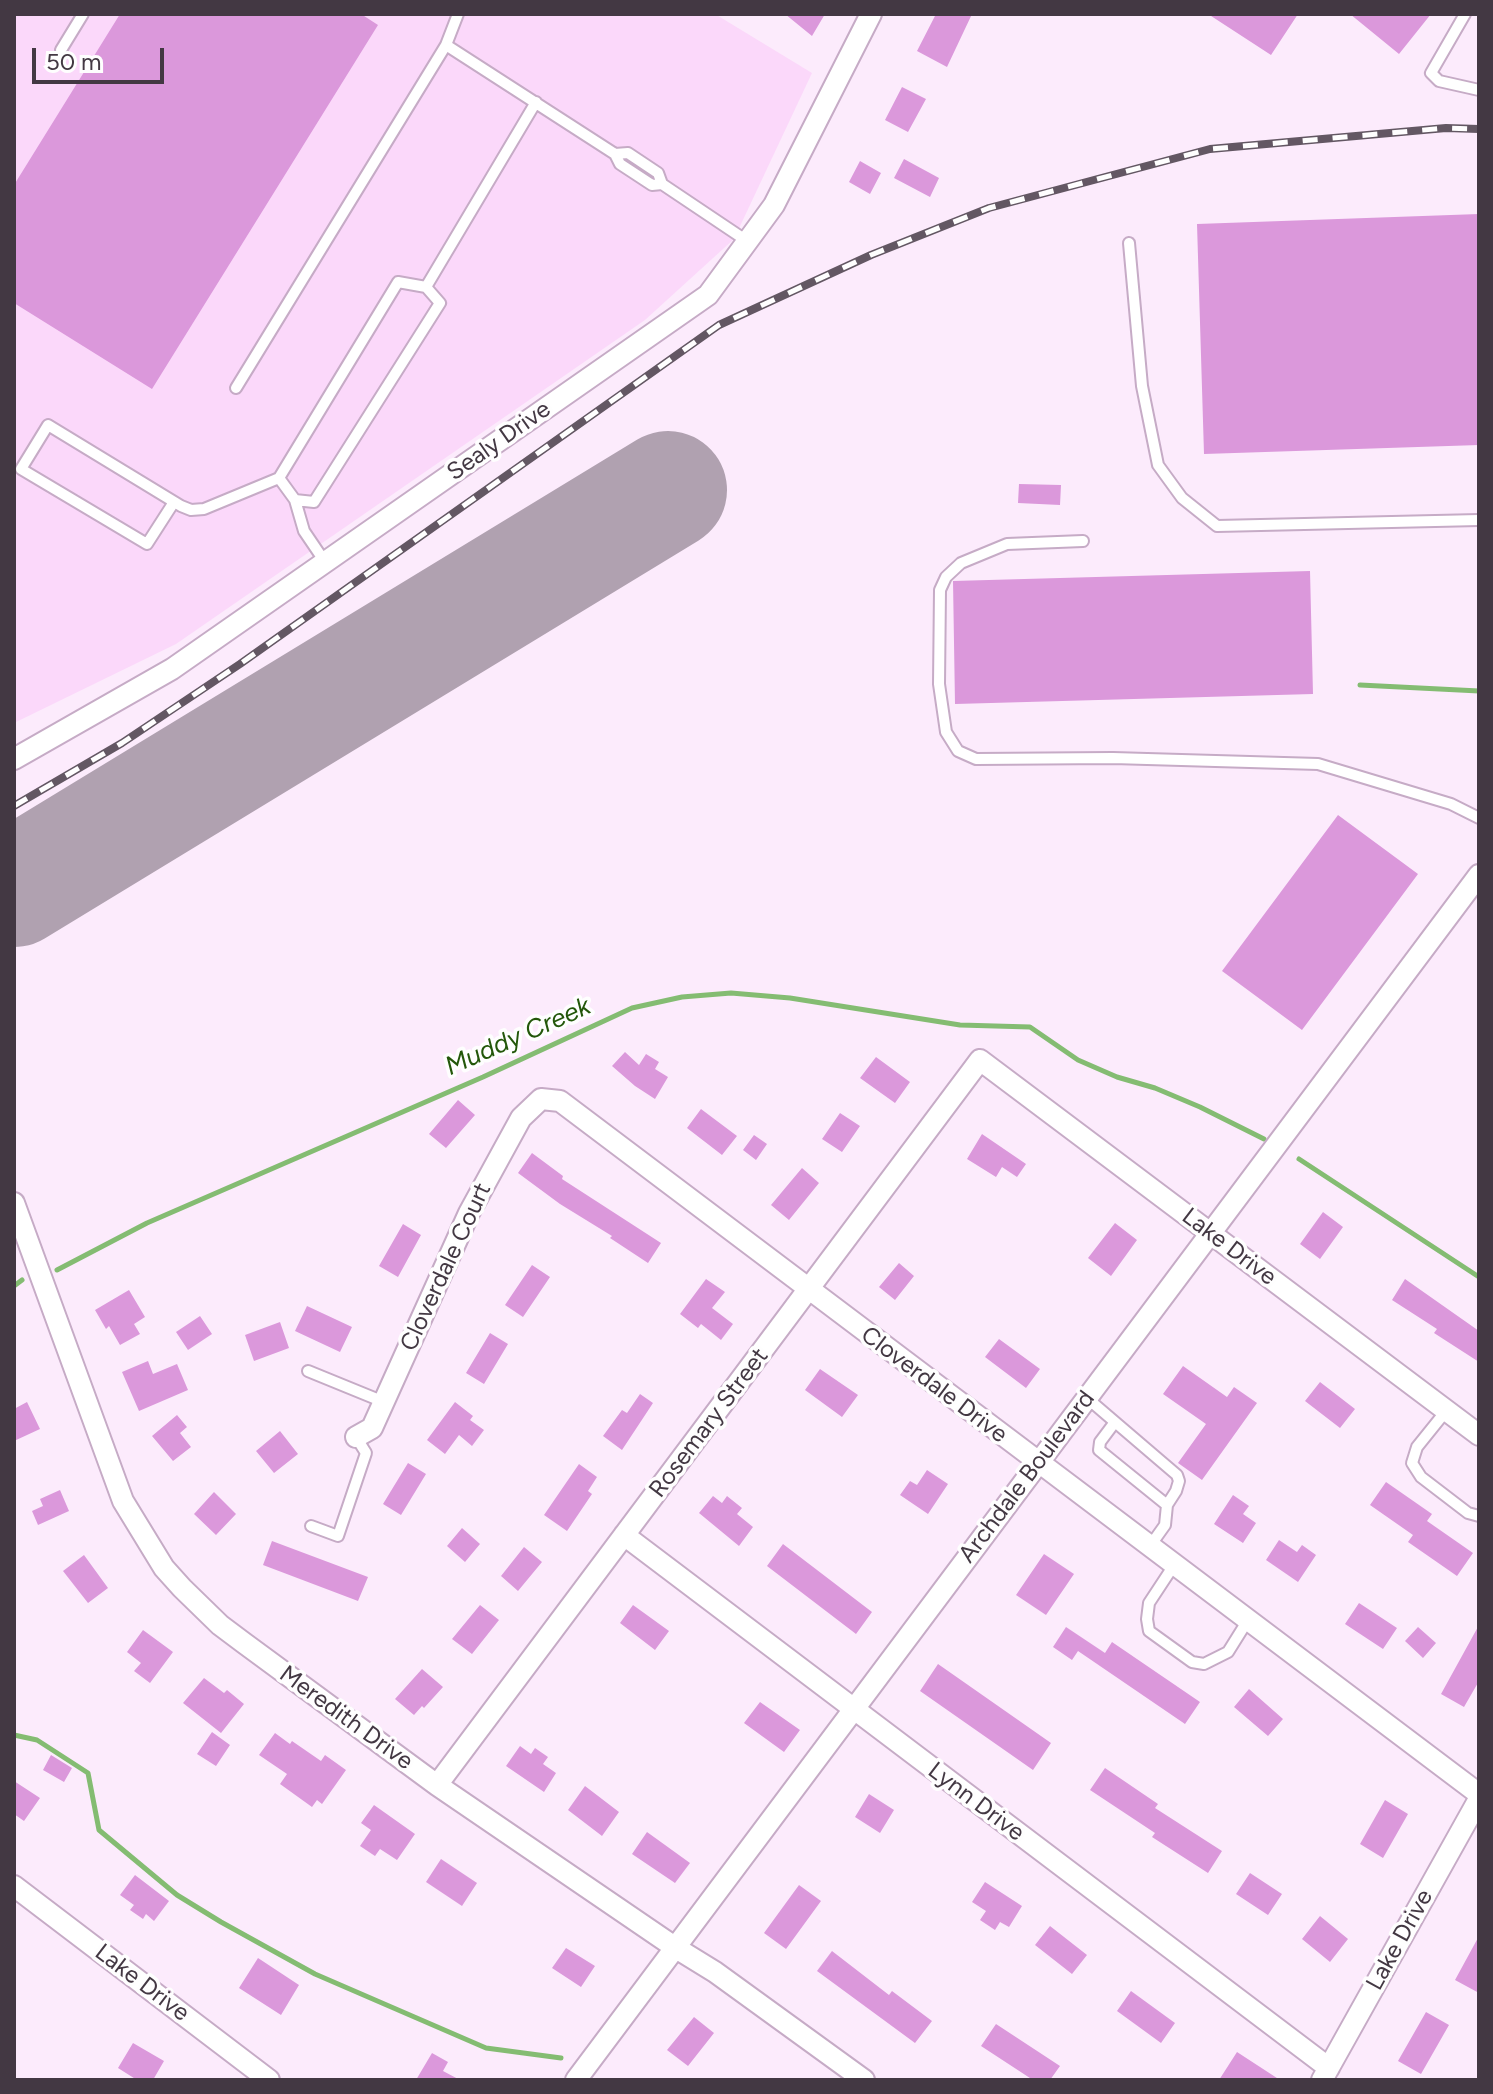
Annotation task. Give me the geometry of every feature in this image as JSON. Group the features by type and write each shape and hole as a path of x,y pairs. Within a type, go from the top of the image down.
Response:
{"street":[{"name":"Sealy Drive","path":"14,759 172,669 708,295 774,205 871,14"},
{"name":"Archdale Boulevard","path":"576,2080 1479,875"},
{"name":"Lake Drive","path":"980,1060 1479,1435"},
{"name":"Rosemary Street","path":"437,1785 980,1060"},
{"name":"Cloverdale Drive","path":"541,1099 560,1101 1479,1796"},
{"name":"Cloverdale Court","path":"356,1437 372,1428 469,1213 521,1118 541,1099"},
{"name":"Meredith Drive","path":"14,1203 123,1501 164,1568 220,1625 437,1785 715,1972 864,2080"},
{"name":"Lynn Drive","path":"624,1535 1325,2074"},
{"name":"Lake Drive","path":"1325,2074 1479,1796"},
{"name":"Lake Drive","path":"14,1886 269,2080"}],"lane":[{"path":"61,50 83,14"},
{"path":"236,388 446,45 458,14"},
{"path":"1465,14 1431,73 1439,81 1479,90"},
{"path":"446,45 615,154 628,153 636,158 658,173 662,184 747,241"},
{"path":"426,287 536,102"},
{"path":"1129,243 1142,386 1158,465 1182,498 1217,526 1479,520"},
{"path":"174,502 147,544 21,469 48,425 191,510 204,509 279,478 398,282 426,287 440,303 314,502 295,500"},
{"path":"279,478 295,500 304,531 325,562"},
{"path":"1083,541 1007,544 961,563 946,577 940,590 939,684 946,732 958,751 976,759 1113,758 1318,764 1451,804 1479,818"},
{"path":"308,1371 384,1402"},
{"path":"1087,1398 1177,1475 1179,1481 1167,1505 1165,1525 1150,1547"},
{"path":"1446,1411 1417,1447 1412,1463 1421,1477 1468,1513 1479,1516"},
{"path":"1115,1422 1100,1442 1099,1450 1167,1505"},
{"path":"311,1526 338,1536 366,1453 356,1437"},
{"path":"1174,1565 1149,1603 1149,1631 1192,1662 1204,1664 1228,1652 1248,1620"}],"shaded area":[{"path":"14,14 715,14 812,73 734,239 645,320 176,644 14,723"}],"building":[{"path":"120,14 361,14 378,25 152,389 14,303 14,185"},
{"path":"785,14 825,14 812,36"},
{"path":"936,14 972,14 947,67 917,51"},
{"path":"1208,14 1298,14 1271,55"},
{"path":"1350,14 1431,14 1399,54"},
{"path":"902,87 926,99 908,132 885,120"},
{"path":"904,159 939,178 930,197 894,178"},
{"path":"860,161 881,173 870,194 849,182"},
{"path":"1479,214 1479,445 1204,454 1197,224"},
{"path":"1019,484 1061,485 1060,505 1018,503"},
{"path":"1310,571 1313,694 955,704 953,581"},
{"path":"1338,815 1418,874 1302,1030 1222,971"},
{"path":"625,1052 639,1065 646,1054 659,1062 655,1069 668,1077 655,1099 612,1066"},
{"path":"876,1057 910,1082 895,1103 860,1078"},
{"path":"458,1100 475,1115 446,1148 429,1134"},
{"path":"701,1109 737,1136 722,1155 687,1128"},
{"path":"840,1113 860,1126 842,1152 822,1139"},
{"path":"982,1134 1026,1164 1017,1177 1002,1167 996,1177 967,1159"},
{"path":"754,1135 767,1144 756,1160 743,1150"},
{"path":"532,1153 563,1176 562,1179 661,1243 648,1263 518,1173"},
{"path":"802,1168 819,1183 789,1220 771,1205"},
{"path":"1323,1212 1343,1227 1320,1259 1300,1244"},
{"path":"1115,1223 1137,1240 1111,1276 1088,1258"},
{"path":"403,1224 421,1235 398,1277 379,1266"},
{"path":"899,1263 914,1276 895,1300 879,1287"},
{"path":"532,1265 550,1277 523,1317 505,1305"},
{"path":"706,1279 725,1292 712,1308 733,1324 721,1340 701,1324 698,1328 680,1314"},
{"path":"1405,1279 1479,1331 1479,1362 1434,1333 1437,1329 1392,1300"},
{"path":"129,1290 145,1317 134,1324 140,1334 120,1345 95,1310"},
{"path":"307,1306 352,1327 340,1352 295,1331"},
{"path":"200,1316 212,1334 188,1350 176,1332"},
{"path":"280,1322 289,1348 254,1361 245,1335"},
{"path":"490,1333 508,1344 484,1384 466,1373"},
{"path":"999,1339 1040,1369 1026,1388 985,1357"},
{"path":"148,1361 153,1374 177,1364 188,1390 139,1411 122,1372"},
{"path":"1183,1366 1227,1397 1234,1387 1257,1403 1202,1480 1178,1463 1206,1424 1163,1394"},
{"path":"820,1369 858,1395 842,1417 805,1390"},
{"path":"1320,1382 1355,1409 1340,1428 1305,1401"},
{"path":"640,1394 653,1403 622,1450 603,1436 622,1410 627,1413"},
{"path":"27,1402 40,1429 14,1441 14,1409"},
{"path":"455,1402 473,1416 470,1420 484,1430 472,1446 459,1435 445,1454 427,1440"},
{"path":"177,1415 187,1427 180,1433 191,1447 173,1461 152,1436"},
{"path":"280,1431 298,1454 274,1473 256,1451"},
{"path":"408,1463 426,1474 401,1515 383,1504"},
{"path":"579,1464 597,1477 588,1491 592,1494 567,1531 544,1515"},
{"path":"927,1470 948,1484 928,1514 900,1495 910,1481 917,1485"},
{"path":"1386,1482 1432,1514 1427,1521 1473,1553 1457,1576 1408,1542 1413,1535 1370,1505"},
{"path":"60,1490 69,1511 38,1525 32,1511 43,1506 40,1499"},
{"path":"214,1492 236,1514 216,1535 194,1514"},
{"path":"1233,1495 1249,1506 1243,1514 1256,1523 1243,1543 1214,1524"},
{"path":"713,1496 722,1503 727,1496 742,1508 737,1514 753,1527 739,1546 699,1513"},
{"path":"462,1528 480,1544 465,1562 447,1546"},
{"path":"1279,1540 1297,1552 1302,1545 1316,1555 1298,1582 1266,1560"},
{"path":"272,1541 368,1577 358,1601 263,1565"},
{"path":"783,1544 872,1612 856,1634 767,1566"},
{"path":"524,1547 542,1562 518,1591 501,1576"},
{"path":"1044,1554 1074,1574 1046,1615 1016,1595"},
{"path":"84,1555 108,1588 88,1603 63,1571"},
{"path":"1359,1603 1397,1628 1383,1649 1345,1624"},
{"path":"480,1605 499,1620 472,1654 452,1639"},
{"path":"633,1605 669,1631 655,1650 620,1623"},
{"path":"1479,1625 1479,1681 1464,1707 1441,1694"},
{"path":"1066,1627 1105,1653 1112,1642 1200,1702 1185,1724 1078,1651 1072,1660 1053,1647"},
{"path":"1418,1627 1436,1643 1423,1658 1405,1641"},
{"path":"143,1630 173,1652 150,1683 134,1671 141,1663 127,1652"},
{"path":"938,1664 1051,1743 1033,1770 920,1691"},
{"path":"422,1669 443,1687 414,1715 395,1699"},
{"path":"204,1678 224,1693 227,1690 244,1704 221,1733 183,1703"},
{"path":"1249,1689 1283,1719 1268,1736 1234,1707"},
{"path":"760,1702 800,1730 784,1752 744,1723"},
{"path":"212,1732 230,1745 216,1766 197,1754"},
{"path":"275,1733 321,1761 325,1755 346,1770 322,1804 317,1800 312,1807 280,1784 287,1774 259,1755"},
{"path":"520,1746 531,1754 535,1748 548,1757 543,1764 556,1773 544,1792 506,1766"},
{"path":"51,1755 72,1768 64,1782 43,1770"},
{"path":"1105,1768 1158,1804 1155,1808 1222,1851 1208,1873 1152,1837 1155,1833 1090,1790"},
{"path":"14,1781 40,1798 24,1821 14,1814"},
{"path":"585,1786 619,1812 602,1836 568,1810"},
{"path":"869,1794 894,1810 880,1833 855,1817"},
{"path":"1385,1800 1408,1814 1383,1858 1360,1844"},
{"path":"374,1805 415,1834 397,1860 380,1849 375,1856 360,1846 371,1830 361,1823"},
{"path":"647,1832 690,1863 675,1883 632,1854"},
{"path":"441,1859 477,1883 462,1906 426,1882"},
{"path":"1250,1873 1282,1894 1268,1915 1236,1894"},
{"path":"135,1875 169,1901 154,1921 146,1914 143,1919 130,1910 134,1905 120,1895"},
{"path":"985,1882 1022,1906 1009,1927 1000,1922 995,1930 980,1920 986,1911 972,1902"},
{"path":"799,1885 821,1901 786,1949 764,1933"},
{"path":"1320,1916 1348,1939 1330,1962 1302,1939"},
{"path":"1050,1926 1087,1955 1072,1974 1035,1945"},
{"path":"1479,1936 1479,1993 1455,1980"},
{"path":"566,1948 595,1966 581,1987 552,1968"},
{"path":"832,1951 889,1995 892,1991 932,2021 915,2043 817,1971"},
{"path":"258,1958 299,1985 281,2015 239,1988"},
{"path":"1131,1991 1175,2023 1161,2043 1117,2011"},
{"path":"1426,2012 1449,2025 1421,2074 1398,2061"},
{"path":"694,2017 714,2033 688,2066 667,2050"},
{"path":"996,2024 1060,2066 1050,2080 1033,2080 981,2046"},
{"path":"133,2043 164,2061 153,2080 137,2080 118,2068"},
{"path":"1237,2052 1280,2080 1219,2080"},
{"path":"432,2053 448,2062 443,2071 460,2080 416,2080"}],"waterway":[{"name":"Muddy Creek","path":"1360,685 1479,691"},
{"name":"Muddy Creek","path":"57,1270 147,1223 483,1077 632,1008 682,997 731,993 790,998 960,1025 1030,1027 1078,1060 1200,1107 1264,1139"},
{"path":"1299,1159 1479,1277"},
{"name":"Muddy Creek","path":"14,1286 22,1280"},
{"path":"14,1735 37,1740 88,1773 99,1830 177,1895 221,1922 315,1974 486,2048 561,2058"}],"runway":[{"path":"14,888 668,490"}],"railway":[{"path":"14,806 122,743 240,664 719,325 871,255 989,208 1210,149 1446,128 1479,129"}]}
